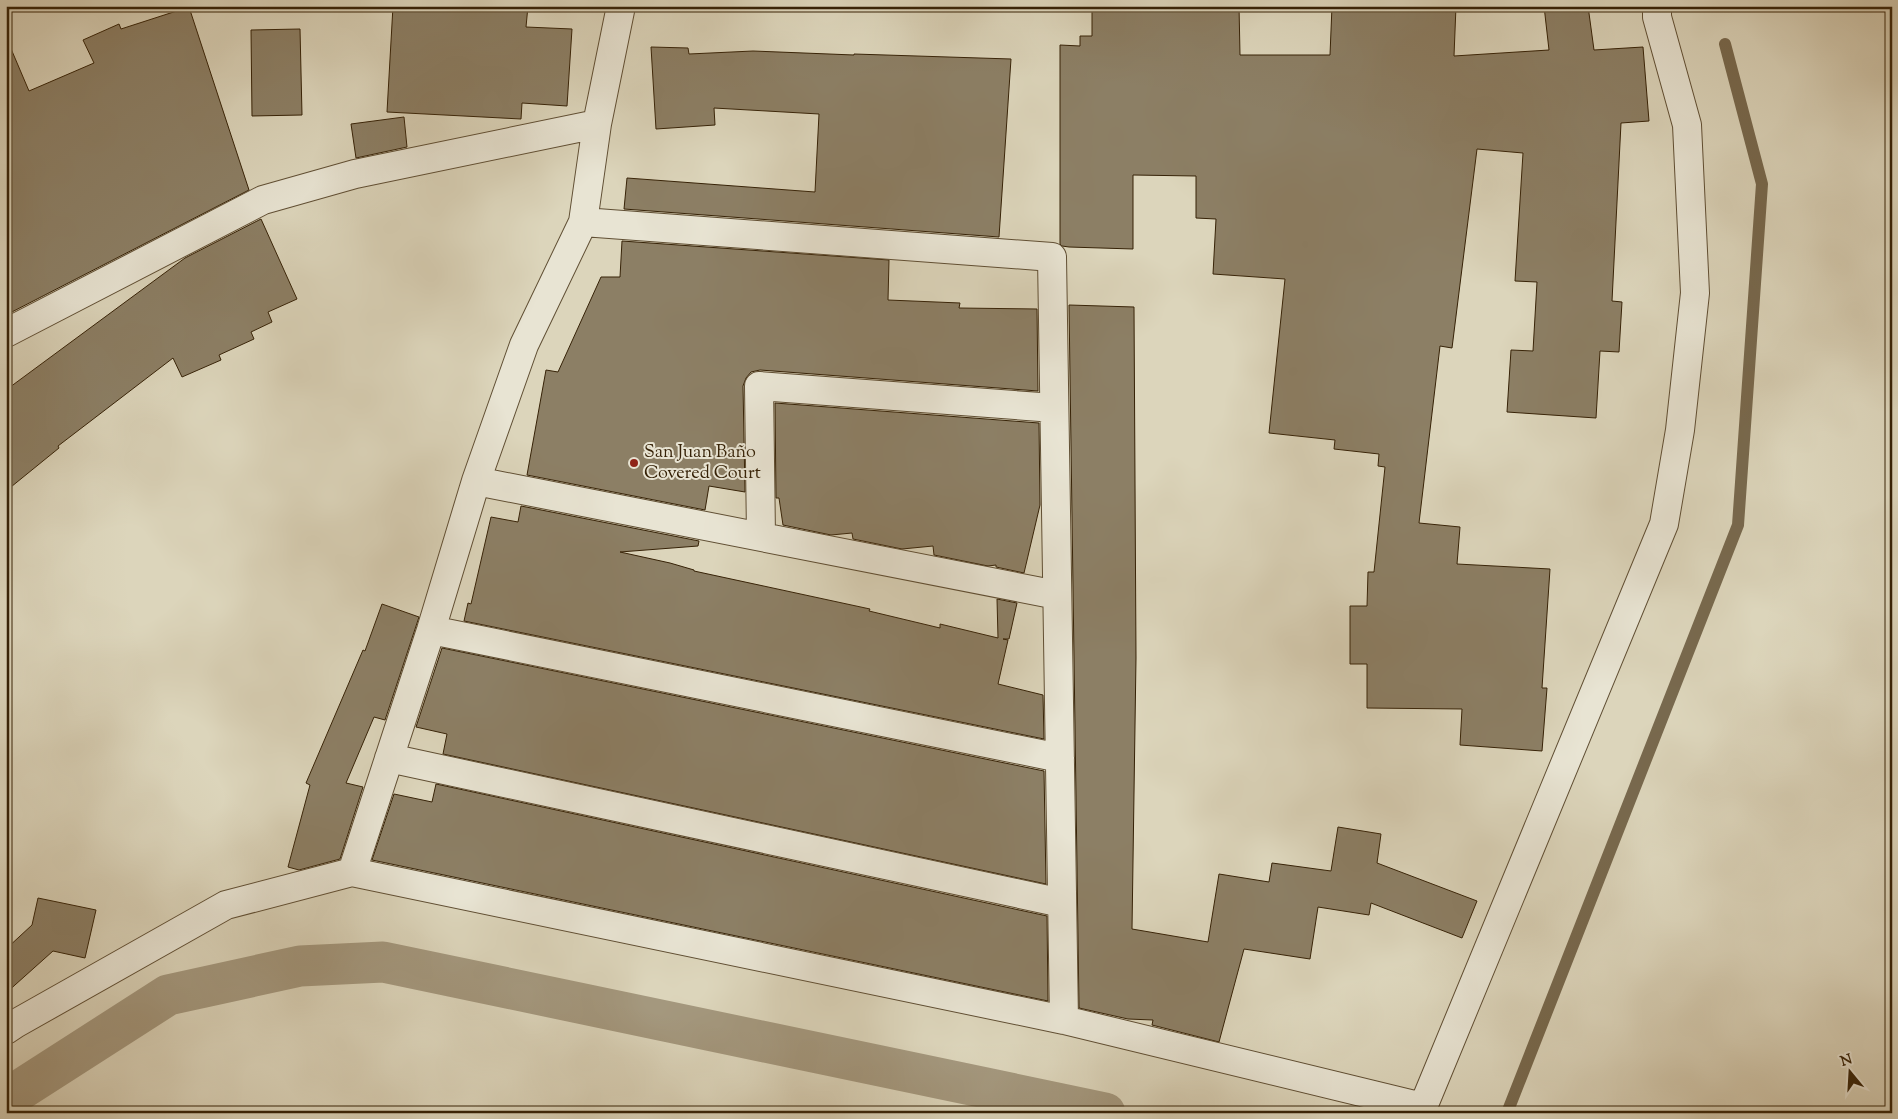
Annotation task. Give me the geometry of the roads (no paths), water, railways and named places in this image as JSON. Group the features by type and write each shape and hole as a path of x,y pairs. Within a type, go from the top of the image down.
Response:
{"street":[{"path":"352,872 431,630 476,481 524,345 582,222 597,124 621,6"},
{"path":"9,1024 226,905 352,872 1064,1020 1423,1110 1664,524 1680,430 1695,292 1687,125 1657,17 1657,6"},
{"path":"6,333 263,200 355,174 597,124"},
{"path":"582,222 1052,257 1064,1020"},
{"path":"761,536 759,386 1054,408"},
{"path":"476,481 1057,595"},
{"path":"431,630 1060,758"},
{"path":"389,758 1062,903"}],"waterway":[{"path":"1507,1113 1738,525 1762,184 1725,44"},
{"path":"6,1099 168,995 300,966 383,962 1105,1113"}],"place":[{"name":"San Juan Baño Covered Court","path":"634,463"}]}
